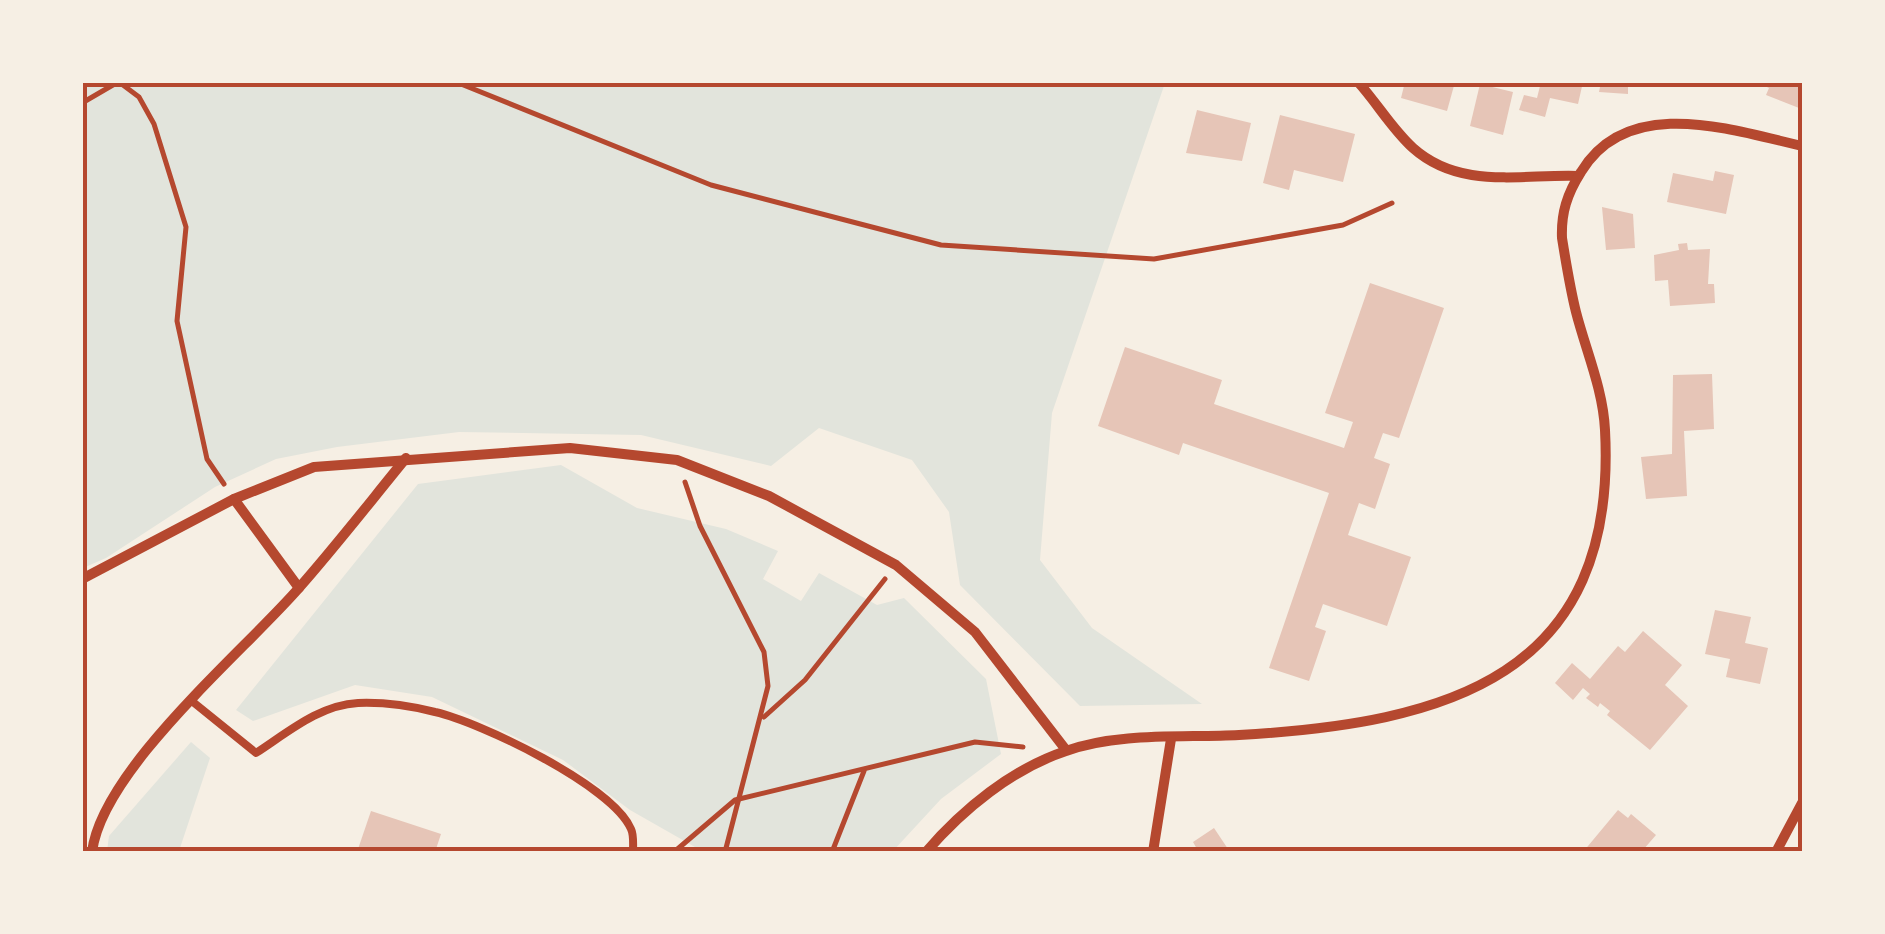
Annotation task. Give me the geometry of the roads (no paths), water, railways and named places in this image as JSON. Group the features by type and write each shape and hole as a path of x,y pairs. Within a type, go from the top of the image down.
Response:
{"street":[{"path":"1358,82 1414,148 1445,169 1486,178 1578,176"},
{"path":"926,852 990,793 1066,750 1102,742 1300,732 1439,704 1518,664 1560,623 1593,555 1606,488 1603,412 1562,238 1562,211 1578,176 1587,162 1616,137 1655,124 1706,127 1802,146"},
{"path":"82,579 234,499 314,467 570,448 677,460 769,496 896,566 976,632 1066,750"},
{"path":"92,852 95,830 112,795 299,588 407,458"},
{"path":"234,499 299,588"},
{"path":"1153,852 1171,739"},
{"path":"1776,852 1802,802"}],"lane":[{"path":"193,702 256,753 316,714 356,703 436,712 515,742 562,770 620,815 631,829 633,852"}]}
